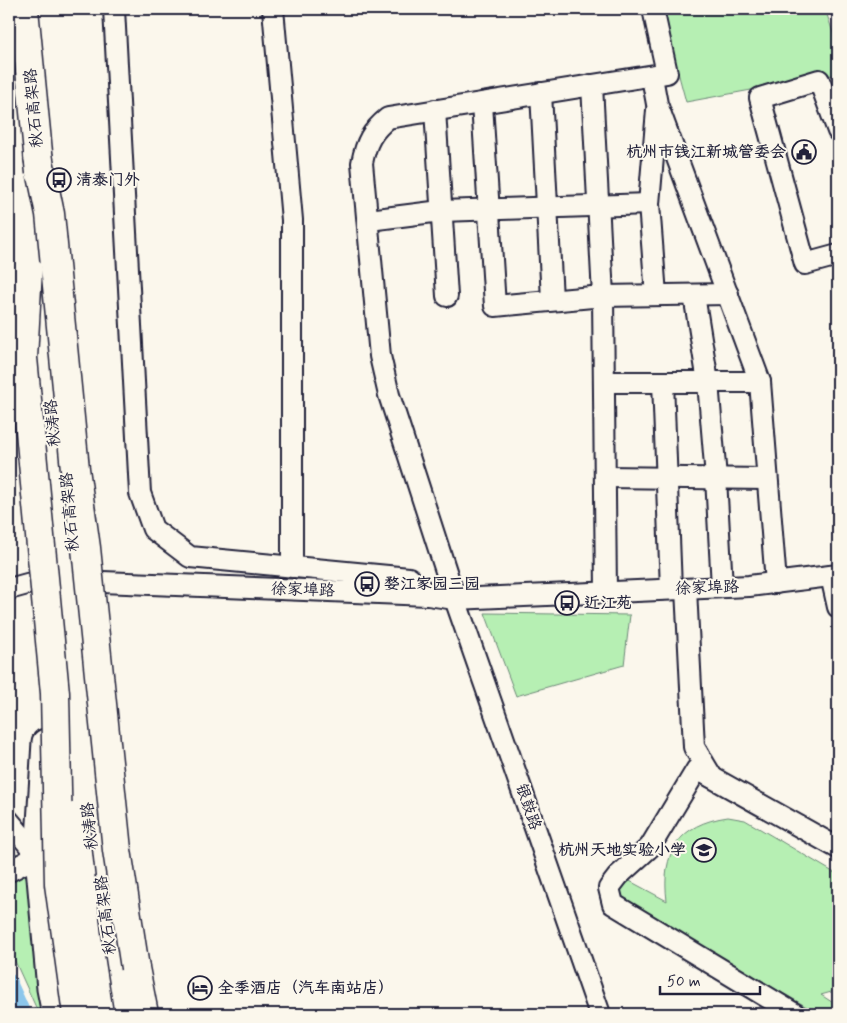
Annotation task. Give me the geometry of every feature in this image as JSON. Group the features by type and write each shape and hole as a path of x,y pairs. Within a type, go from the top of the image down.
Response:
{"highway":[{"name":"秋石高架路","path":"24,9 95,814 108,936 120,1014"},
{"name":"秋石高架路","path":"9,30 74,817 87,937 99,1014"},
{"path":"38,156 50,214 75,469 86,548 117,850 144,1014"},
{"path":"28,269 23,358 55,693 60,884 77,1014"}],"main road":[{"name":"秋涛路","path":"30,9 36,62 40,272 66,580 92,849 100,910 120,1014"},
{"name":"秋涛路","path":"9,220 48,690 64,853 86,1014"},
{"path":"48,690 38,856 50,989 55,1014"}],"street":[{"path":"114,9 140,493 153,529 190,557 409,578 428,595"},
{"path":"273,9 292,220 292,567"},
{"path":"653,9 667,73 652,77 658,104 760,382 776,583"},
{"name":"银鼓路","path":"600,1014 456,599 389,395 380,356 369,220 362,163 365,146 373,130 388,118 652,77"},
{"path":"838,131 818,80 760,98 805,264 838,255"},
{"path":"592,85 600,206 603,296 606,592"},
{"path":"541,93 552,300"},
{"path":"482,104 495,306 603,296 728,294"},
{"path":"656,295 649,204 658,104"},
{"path":"435,110 447,296"},
{"path":"369,220 441,211 489,208 649,204"},
{"path":"694,295 708,382 722,587"},
{"path":"604,382 760,382"},
{"path":"663,382 668,478 694,747 712,778"},
{"path":"605,478 767,479"},
{"name":"徐家埠路","path":"66,580 428,595 456,599 722,587 834,576"},
{"path":"834,576 838,607"},
{"path":"9,589 38,581"},
{"path":"795,1014 613,904 609,888 619,875 650,847 697,769 838,848"},
{"path":"9,821 38,856"},
{"path":"9,871 38,856 92,849"}],"green space":[{"path":"661,9 825,9 838,47 838,74 686,102"},
{"path":"485,613 630,615 624,665 516,696"},
{"path":"728,817 745,820 838,875 838,990 821,995 838,1006 838,1014 819,1014 617,897 626,879 667,901 667,869 670,855 676,844 685,834 697,826"},
{"path":"9,842 69,938 86,1014 39,1014 9,948"}],"waterway":[{"path":"9,980 22,1009 22,1014"}],"place":[{"name":"杭州市钱江新城管委会","path":"804,152"},
{"name":"清泰门外","path":"59,180"},
{"name":"婺江家园三园","path":"367,584"},
{"name":"近江苑","path":"567,603"},
{"name":"杭州天地实验小学","path":"704,850"},
{"name":"全季酒店（汽车南站店）","path":"200,988"}]}
